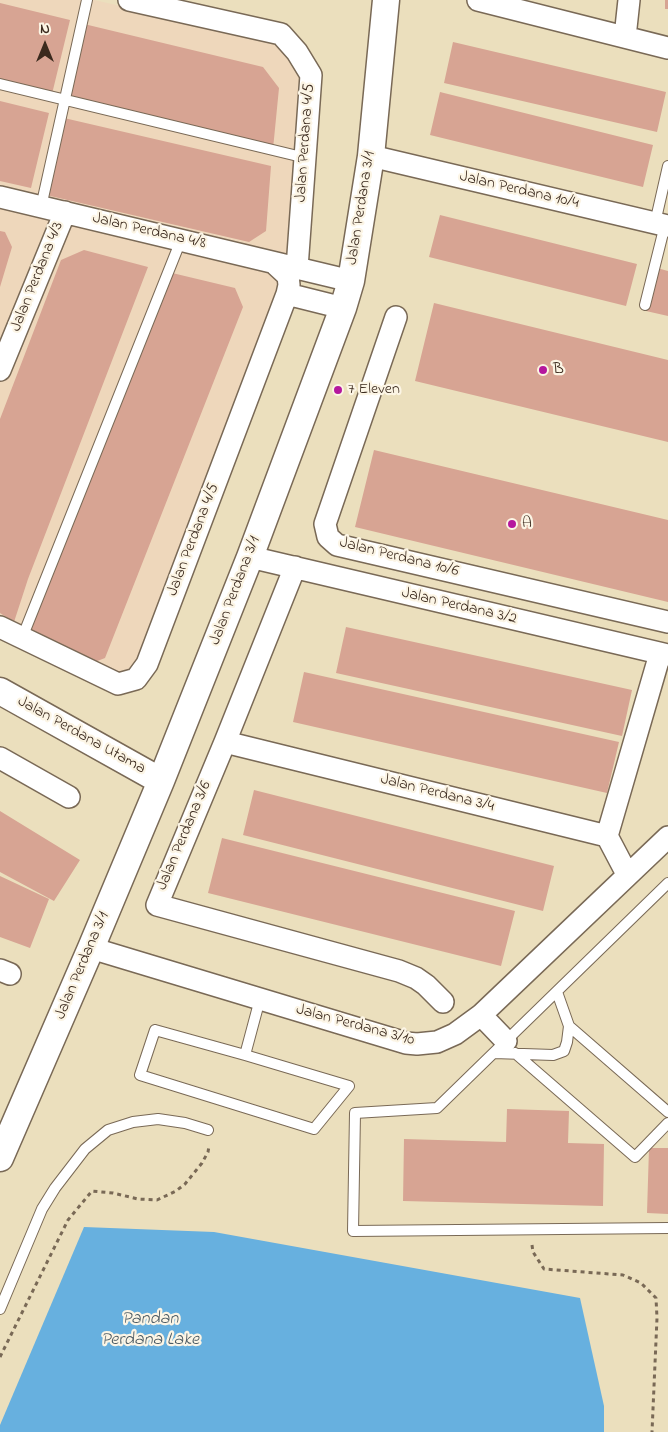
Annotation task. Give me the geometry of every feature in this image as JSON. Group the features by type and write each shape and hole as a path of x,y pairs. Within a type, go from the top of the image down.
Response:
{"street":[{"name":"Jalan Perdana 4/5","path":"129,0 281,34 297,52 311,75 297,268"},
{"name":"Jalan Perdana 3/1","path":"0,1158 161,781 250,557 343,308 351,281 371,156 386,0"},
{"path":"478,0 668,48"},
{"path":"625,37 629,0"},
{"name":"Jalan Perdana 10/4","path":"371,156 663,224"},
{"name":"Jalan Perdana 4/8","path":"0,197 351,281"},
{"name":"Jalan Perdana 4/3","path":"0,370 65,212"},
{"path":"274,263 288,276 287,294 343,308"},
{"name":"Jalan Perdana 4/5","path":"0,627 118,684 136,679 147,664 287,294"},
{"name":"Jalan Perdana 10/6","path":"396,317 325,524 328,537 337,545 668,622"},
{"name":"Jalan Perdana 3/2","path":"250,557 664,655"},
{"name":"Jalan Perdana 3/6","path":"295,567 157,905 398,971 416,978 443,1002"},
{"path":"628,874 607,836 664,655"},
{"name":"Jalan Perdana Utama","path":"0,691 161,781"},
{"name":"Jalan Perdana 3/4","path":"225,742 607,836"},
{"path":"0,758 69,797"},
{"name":"Jalan Perdana 3/10","path":"91,948 406,1043 437,1042 455,1034 481,1015 668,837"},
{"path":"481,1015 505,1049"}],"lane":[{"path":"41,206 87,0"},
{"path":"0,84 306,158"},
{"path":"645,305 663,224 668,166"},
{"path":"22,638 181,240"},
{"path":"668,883 557,992 505,1049 437,1108 355,1113 353,1232 668,1228"},
{"path":"505,1049 553,1055 564,1050 569,1026 557,992"},
{"path":"245,1055 260,999"},
{"path":"569,1026 668,1112"},
{"path":"155,1030 245,1055 254,1058 349,1086 314,1129 140,1075 155,1030"},
{"path":"505,1049 635,1157 668,1123"},
{"path":"0,1309 42,1209 55,1188 85,1149 108,1130 133,1122 158,1119 186,1123 208,1130"}],"path":[{"path":"0,1357 68,1220 92,1191 113,1193 138,1199 157,1200 176,1191 186,1184 208,1152 210,1139 208,1130"},
{"path":"528,1230 533,1252 544,1269 623,1275 641,1283 656,1298 657,1318 652,1432"}],"shaded area":[{"path":"0,0 94,0 276,41 302,76 289,257 133,670 120,675 0,618"}],"water":[{"name":"Pandan Perdana Lake","path":"84,1227 214,1232 580,1298 604,1406 604,1432 0,1432 0,1425"}],"building":[{"path":"665,0 668,0 668,9 665,9"},
{"path":"0,3 70,20 52,94 0,81"},
{"path":"84,24 263,67 279,88 273,149 65,100"},
{"path":"453,42 666,92 657,132 444,83"},
{"path":"440,92 653,145 643,187 430,135"},
{"path":"0,101 49,113 31,188 0,181"},
{"path":"64,118 271,166 266,231 249,242 46,195"},
{"path":"440,215 637,264 626,306 429,257"},
{"path":"0,231 5,232 12,247 0,287"},
{"path":"84,250 148,267 28,579 14,622 0,613 0,419 61,260"},
{"path":"657,268 668,271 668,316 646,311"},
{"path":"168,272 235,288 243,307 105,658 87,665 29,629"},
{"name":"B","path":"434,303 668,360 668,442 415,381"},
{"name":"A","path":"374,450 668,520 668,602 355,527"},
{"path":"346,627 632,690 622,736 336,673"},
{"path":"304,672 619,742 607,793 293,722"},
{"path":"254,790 554,866 543,911 243,835"},
{"path":"0,811 80,860 54,901 0,872"},
{"path":"222,838 515,911 501,966 208,893"},
{"path":"0,876 49,899 30,948 0,937"},
{"path":"507,1109 569,1111 568,1143 604,1144 603,1206 403,1201 404,1139 506,1142"},
{"path":"649,1148 668,1148 668,1214 647,1213"}],"place":[{"name":"B","path":"543,370"},
{"name":"7 Eleven","path":"338,390"},
{"name":"A","path":"512,524"}]}
